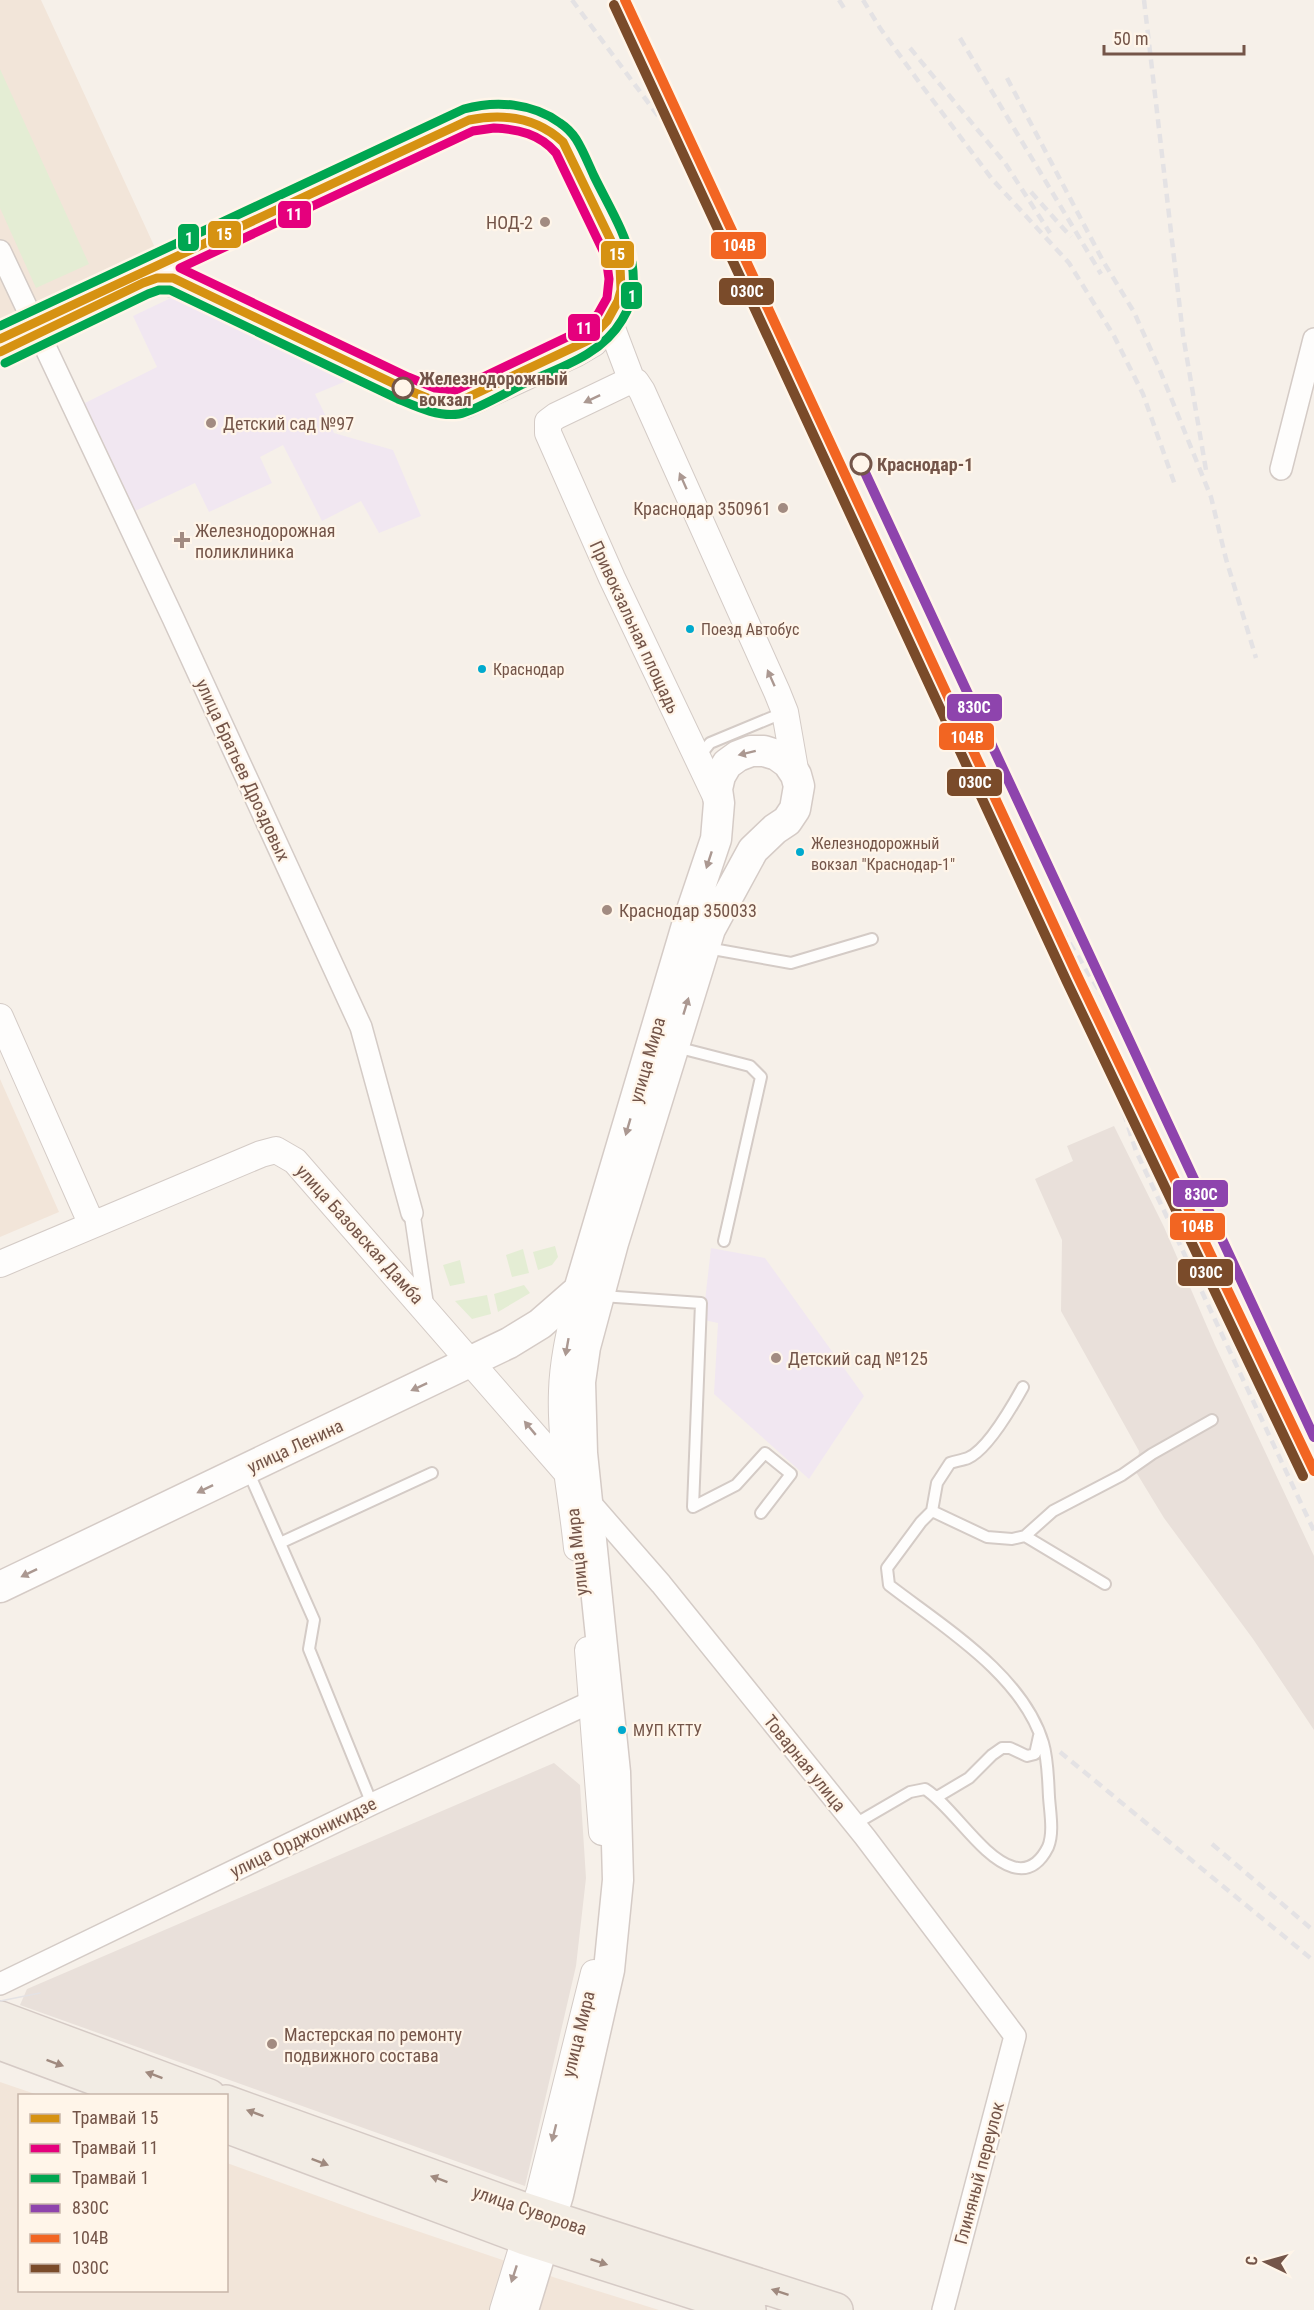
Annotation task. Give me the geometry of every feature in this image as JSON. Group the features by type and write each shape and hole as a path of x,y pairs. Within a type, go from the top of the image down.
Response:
{"main road":[{"path":"751,751 764,751 777,755 788,763 796,775 799,786 795,809 787,821 775,829 764,832 741,829 724,814 719,803 717,789 720,776 727,764 751,751"},
{"name":"улица Мира","path":"523,2310 539,2229 610,1959 618,1880 615,1772 600,1697 582,1453 580,1382 589,1293 688,922 716,839 719,803"},
{"name":"улица Мира","path":"589,1293 673,1047 710,928 753,850 775,829"},
{"name":"улица Ленина","path":"0,1587 472,1362 540,1324 589,1293"},
{"path":"0,2018 204,2094"},
{"path":"0,2043 102,2089 131,2094"},
{"name":"улица Суворова","path":"228,2103 539,2229 749,2310"},
{"name":"улица Суворова","path":"228,2127 539,2229 836,2310"}],"street":[{"path":"0,345 35,328 470,122 494,118 536,127 554,137 563,148 616,258 623,291 610,324 594,343 577,354 465,405 440,406 397,388 184,286 141,278"},
{"name":"улица Братьев Дроздовых","path":"0,251 361,1027 412,1213 427,1309"},
{"path":"610,324 632,381 639,385 642,391 785,712 796,775"},
{"path":"1281,469 1314,339"},
{"name":"Привокзальная площадь","path":"632,381 556,416 549,422 548,433 612,578 719,803"},
{"path":"0,1017 11,1051 92,1225"},
{"name":"улица Базовская Дамба","path":"0,1264 261,1154 276,1150 295,1161 427,1309 586,1498"},
{"name":"улица Мира","path":"589,1293 566,1348 562,1422 567,1473 600,1697"},
{"name":"Товарная улица","path":"586,1498 661,1584 855,1824 1015,2036"},
{"name":"улица Орджоникидзе","path":"0,1984 372,1804 600,1697"},
{"name":"Глиняный переулок","path":"943,2310 1015,2036"},
{"name":"улица Мира","path":"503,2310 539,2229"}],"lane":[{"path":"698,758 710,743 785,712"},
{"path":"704,947 791,963 872,939"},
{"path":"673,1047 750,1066 761,1077 724,1241"},
{"path":"589,1293 701,1304 693,1507 736,1485 765,1453 791,1474 762,1513"},
{"path":"855,1824 910,1792 925,1789 937,1797 953,1817 1000,1861 1014,1868 1033,1866 1043,1857 1050,1842 1047,1770 1042,1742 1023,1702 986,1661 889,1585 887,1568 921,1521 932,1511 937,1483 950,1463 970,1457 981,1447 997,1429 1023,1387"},
{"path":"932,1511 987,1537 1012,1539 1025,1536 1053,1511 1122,1475 1152,1454 1212,1420"},
{"path":"247,1469 314,1620 309,1649 372,1804"},
{"path":"280,1543 432,1473"},
{"path":"1025,1536 1105,1584"},
{"path":"937,1797 969,1778 1002,1748 1010,1748 1028,1756 1035,1754 1039,1735"}],"shaded area":[{"path":"0,0 41,0 157,252 0,324"},
{"name":"Детский сад №97","path":"173,297 356,377 315,394 334,433 393,450 421,516 379,533 361,501 322,521 283,445 260,457 272,483 209,512 195,483 135,511 83,404 157,367 133,316"},
{"path":"0,1079 59,1212 0,1237"},
{"path":"1114,1126 1164,1227 1215,1345 1314,1556 1314,1730 1253,1639 1164,1518 1136,1472 1139,1451 1061,1311 1062,1240 1035,1179 1073,1161 1067,1146"},
{"name":"Детский сад №125","path":"711,1248 765,1258 864,1396 809,1479 714,1394 718,1323 699,1319 705,1301"},
{"name":"Мастерская по ремонту подвижного состава","path":"554,1763 580,1785 586,1878 576,1966 525,2186 20,2005 27,1989"},
{"path":"0,2082 35,2094 18,2094 18,2292 228,2292 228,2163 367,2214 659,2310 0,2310"}],"green space":[{"path":"0,69 89,264 36,288 0,208"},
{"path":"555,1246 558,1257 552,1265 538,1270 533,1252"},
{"path":"523,1249 529,1273 512,1277 506,1255"},
{"path":"460,1260 465,1283 450,1286 443,1265"},
{"path":"524,1285 530,1293 498,1312 494,1294"},
{"path":"487,1295 491,1314 472,1319 455,1301"}],"tram line":[{"name":"1","path":"0,326 464,109 476,106 501,104 526,107 549,116 571,132 616,218 632,263 633,285 629,307 622,320 603,343 578,360 521,385 481,406 459,414 435,413 398,399 170,290 159,290 148,294 5,363"},
{"name":"15","path":"0,339 469,120 482,118 507,117 531,122 563,142 617,253 620,266 621,290 618,301 607,321 589,340 458,402 432,400 403,388 173,278 157,278 143,283 0,352"},
{"name":"11","path":"494,128 512,130 536,137 556,153 606,257 609,279 607,298 598,314 582,330 456,390 435,388 408,377 180,268 473,131 494,128"},
{"path":"0,2001 40,1993"}],"railway":[{"path":"572,0 670,132 725,220"},
{"path":"839,0 844,8"},
{"path":"863,0 880,28 992,179 1069,263 1114,336 1143,394 1175,485"},
{"path":"1144,0 1183,335 1206,470"},
{"path":"960,38 1101,274"},
{"path":"910,48 1005,163 1050,233"},
{"path":"1007,78 1103,261 1134,312 1159,368 1211,497 1226,559 1256,658"},
{"path":"1031,192 1071,237"},
{"path":"1038,892 1128,1037"},
{"path":"1110,1070 1136,1151 1314,1531"},
{"path":"1060,1752 1314,1961"},
{"path":"1212,1844 1314,1931"}],"transit line":[{"name":"104В","path":"625,0 1078,977 1314,1471"},
{"name":"030C","path":"614,5 1067,982 1303,1476"},
{"name":"830С","path":"861,464 1314,1437"}],"place":[{"name":"НОД-2","path":"545,222"},
{"name":"Железнодорожный вокзал","path":"403,388"},
{"name":"Детский сад №97","path":"211,423"},
{"name":"Краснодар-1","path":"861,464"},
{"name":"Краснодар 350961","path":"783,508"},
{"name":"Железнодорожная поликлиника","path":"182,540"},
{"name":"Поезд Автобус","path":"690,629"},
{"name":"Краснодар","path":"482,669"},
{"name":"Железнодорожный вокзал \"Краснодар-1\"","path":"800,852"},
{"name":"Краснодар 350033","path":"607,910"},
{"name":"Детский сад №125","path":"776,1358"},
{"name":"МУП КТТУ","path":"622,1730"},
{"name":"Мастерская по ремонту подвижного состава","path":"272,2044"}]}
